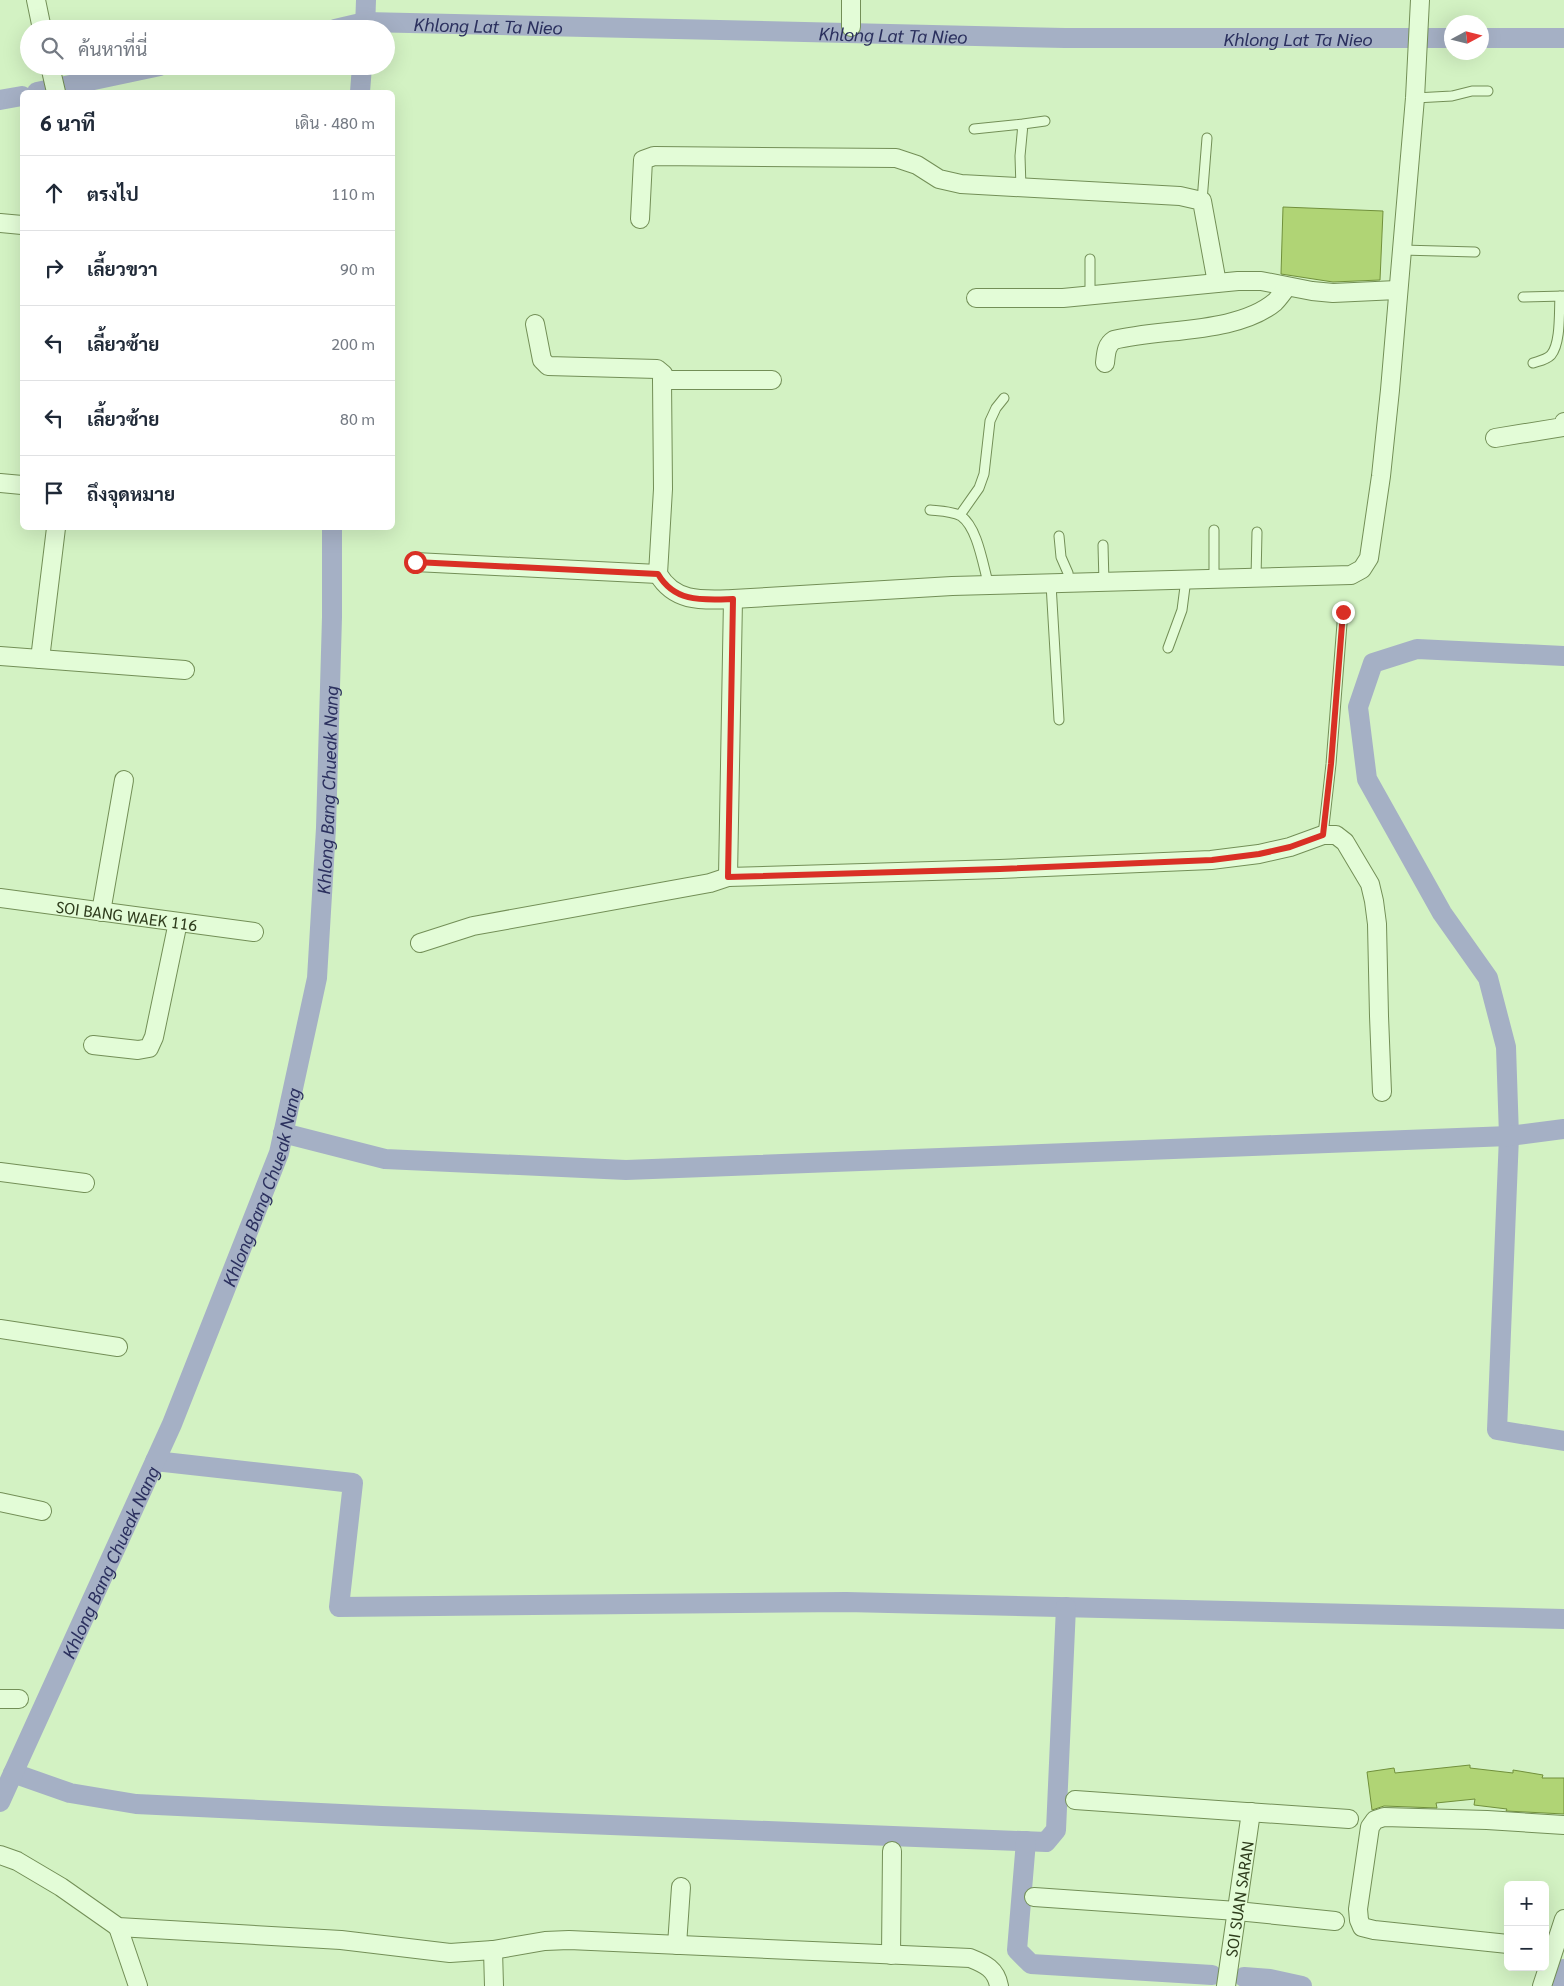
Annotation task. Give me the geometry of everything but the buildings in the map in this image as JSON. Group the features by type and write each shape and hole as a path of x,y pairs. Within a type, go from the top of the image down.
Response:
{"street":[{"path":"36,0 40,20"},
{"path":"851,0 851,27"},
{"path":"536,324 542,360 548,366 656,369 663,374 663,489 658,574 665,586 677,594 702,600 989,586 1351,575 1362,569 1369,558 1381,476 1417,70 1420,0"},
{"path":"52,75 56,90"},
{"path":"640,219 643,160 654,156 896,158 917,165 939,179 961,184 1180,196 1202,201 1217,282"},
{"path":"0,223 20,225"},
{"path":"976,298 1038,299 1217,282 1261,281 1287,287 1333,293 1397,290"},
{"path":"1105,362 1109,343 1114,340 1240,320 1276,301 1287,287"},
{"path":"662,380 772,380"},
{"path":"1495,438 1564,425"},
{"path":"0,483 20,485"},
{"path":"40,659 56,530"},
{"path":"415,562 658,574"},
{"path":"728,877 733,599"},
{"path":"0,656 185,670"},
{"path":"101,912 124,780"},
{"path":"420,943 473,926 710,883 728,877 1000,869 1212,860 1267,853 1323,835 1336,835 1345,842 1370,884 1374,901 1377,924 1382,1092"},
{"name":"SOI BANG WAEK 116","path":"0,898 254,932"},
{"path":"93,1045 138,1050 149,1048 154,1037 178,922"},
{"path":"0,1172 85,1183"},
{"path":"0,1329 118,1347"},
{"path":"0,1502 42,1511"},
{"path":"0,1699 19,1699"},
{"path":"1075,1800 1349,1819"},
{"name":"SOI SUAN SARAN","path":"1226,1986 1251,1812"},
{"path":"1504,1944 1374,1930 1362,1927 1358,1909 1370,1826 1374,1820 1384,1817 1487,1820 1564,1825"},
{"path":"890,1955 892,1850"},
{"path":"0,1855 17,1861 61,1887 118,1927 341,1940 450,1953 494,1950 545,1940 569,1940 970,1958 987,1965 998,1979 999,1986"},
{"path":"678,1945 680,1887"},
{"path":"1034,1896 1237,1911 1335,1921"},
{"path":"1542,1986 1550,1948 1564,1919"},
{"path":"118,1927 138,1986"},
{"path":"494,1950 494,1986"}],"lane":[{"path":"1414,98 1452,96 1472,91 1488,91"},
{"path":"974,129 1046,121"},
{"path":"1021,188 1020,156 1023,124"},
{"path":"1202,201 1207,138"},
{"path":"1402,250 1475,252"},
{"path":"1090,260 1090,295"},
{"path":"1523,296 1562,296 1557,345 1545,359 1532,363"},
{"path":"960,516 979,488 984,474 990,421 996,408 1004,398"},
{"path":"930,510 948,512 960,516 967,522 975,536 989,586"},
{"path":"1214,530 1214,578"},
{"path":"1256,578 1257,532"},
{"path":"1059,536 1061,557 1070,583"},
{"path":"1103,545 1104,583"},
{"path":"1168,648 1182,610 1186,580"},
{"path":"1051,584 1059,720"},
{"path":"1323,835 1331,764 1343,612"}],"waterway":[{"name":"Khlong Bang Chueak Nang","path":"365,20 366,0"},
{"name":"Khlong Lat Ta Nieo","path":"395,23 1065,38 1444,38"},
{"name":"Khlong Lat Ta Nieo","path":"1489,38 1564,38"},
{"name":"Khlong Lat Ta Nieo","path":"46,90 117,75"},
{"name":"Khlong Bang Chueak Nang","path":"360,90 361,75"},
{"name":"Khlong Lat Ta Nieo","path":"0,100 20,96"},
{"name":"Khlong Bang Chueak Nang","path":"0,1802 172,1424 279,1153 317,978 326,828 332,617 332,530"},
{"path":"1564,656 1417,649 1373,663 1358,707 1367,779 1442,913 1488,978 1506,1047 1509,1136 1497,1430 1564,1441"},
{"path":"283,1133 385,1159 626,1170 1509,1136 1564,1129"},
{"path":"155,1461 353,1483 339,1607 846,1602 1564,1619"},
{"path":"13,1773 70,1793 136,1804 382,1816 1046,1842 1056,1830 1066,1607"},
{"path":"1026,1841 1017,1950 1031,1964 1212,1975"},
{"path":"1559,1986 1564,1969"},
{"path":"1244,1977 1270,1979 1302,1986"}],"route":[{"path":"415,562 658,574 665,586 677,594 702,600 733,599 728,877 1000,869 1212,860 1259,854 1290,847 1323,835 1331,764 1343,612"}]}
